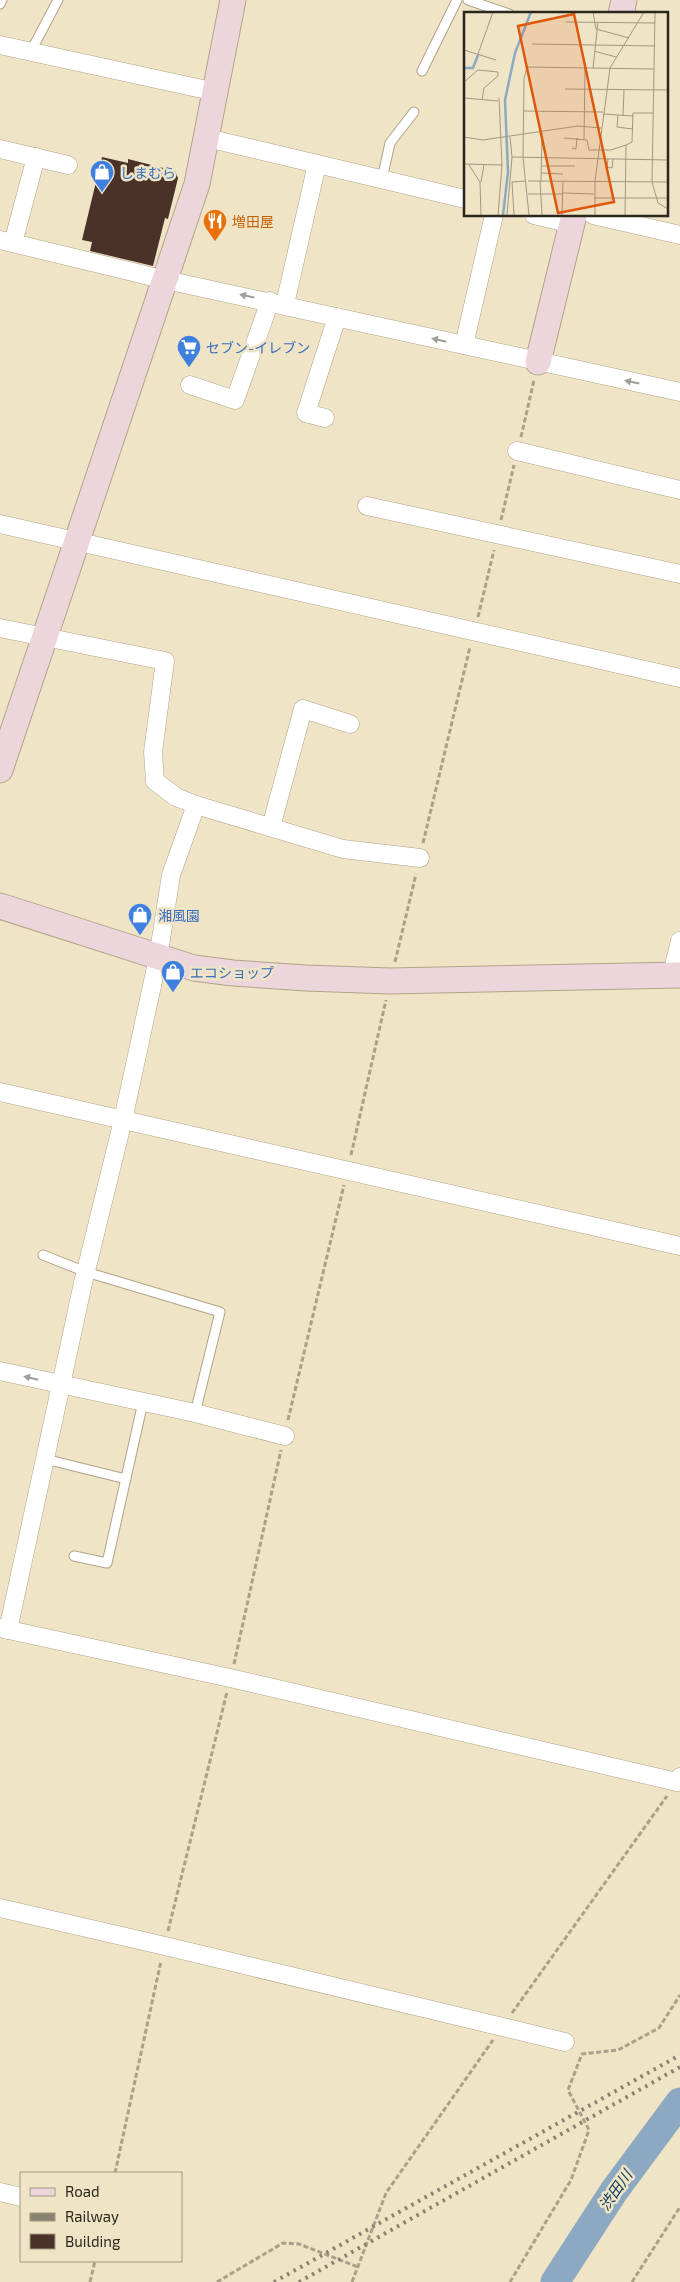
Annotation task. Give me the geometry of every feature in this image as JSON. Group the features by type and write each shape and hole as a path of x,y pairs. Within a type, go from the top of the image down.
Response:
{"street":[{"path":"0,770 75,541 166,280 197,184 233,0"},
{"path":"0,45 216,92"},
{"path":"207,138 464,199"},
{"path":"0,149 68,165"},
{"path":"36,157 6,242 166,280 680,392"},
{"path":"190,385 235,400 277,303 317,164"},
{"path":"464,345 494,216"},
{"path":"549,216 580,218 680,235"},
{"path":"538,362 580,218"},
{"path":"325,418 306,413 338,316"},
{"path":"517,451 680,490"},
{"path":"367,506 680,574"},
{"path":"0,524 680,678"},
{"path":"0,628 165,660 153,752 155,781 176,797 196,805 343,849 420,858"},
{"path":"271,827 304,709 350,724"},
{"path":"196,805 171,875 158,958 123,1120 4,1629 678,1779"},
{"path":"0,906 194,968 233,973 306,978 390,981 676,975 680,941"},
{"path":"0,1092 680,1246"},
{"path":"1,1374 195,1413 285,1436"},
{"path":"0,1908 566,2042"},
{"path":"0,2192 20,2197"}],"lane":[{"path":"0,4 2,0"},
{"path":"31,51 58,0"},
{"path":"422,71 457,0"},
{"path":"468,0 503,12"},
{"path":"382,179 390,143 414,112"},
{"path":"43,1255 86,1272 220,1312 195,1413"},
{"path":"74,1556 107,1563 143,1402"},
{"path":"45,1459 126,1480"}],"path":[{"path":"115,2172 165,1946 230,1678 390,981 538,362"},
{"path":"352,2282 386,2193 678,1779"},
{"path":"510,2282 571,2180 588,2130 568,2090 582,2054 618,2050 659,2028 680,1995"},
{"path":"632,2282 680,2207"},
{"path":"217,2282 283,2243 298,2244 358,2267"},
{"path":"90,2282 95,2262"}],"building":[{"path":"102,157 128,163 128,159 175,171 178,178 168,219 165,218 153,266 90,251 92,242 82,240"}],"waterway":[{"name":"渋田川","path":"555,2282 614,2191 680,2102"}],"railway":[{"path":"274,2282 680,2055"},
{"path":"299,2282 680,2067"}],"place":[{"name":"しまむら","path":"102,193"},
{"name":"増田屋","path":"215,242"},
{"name":"セブン-イレブン","path":"189,368"},
{"name":"湘風園","path":"140,936"},
{"name":"エコショップ","path":"173,993"}]}
